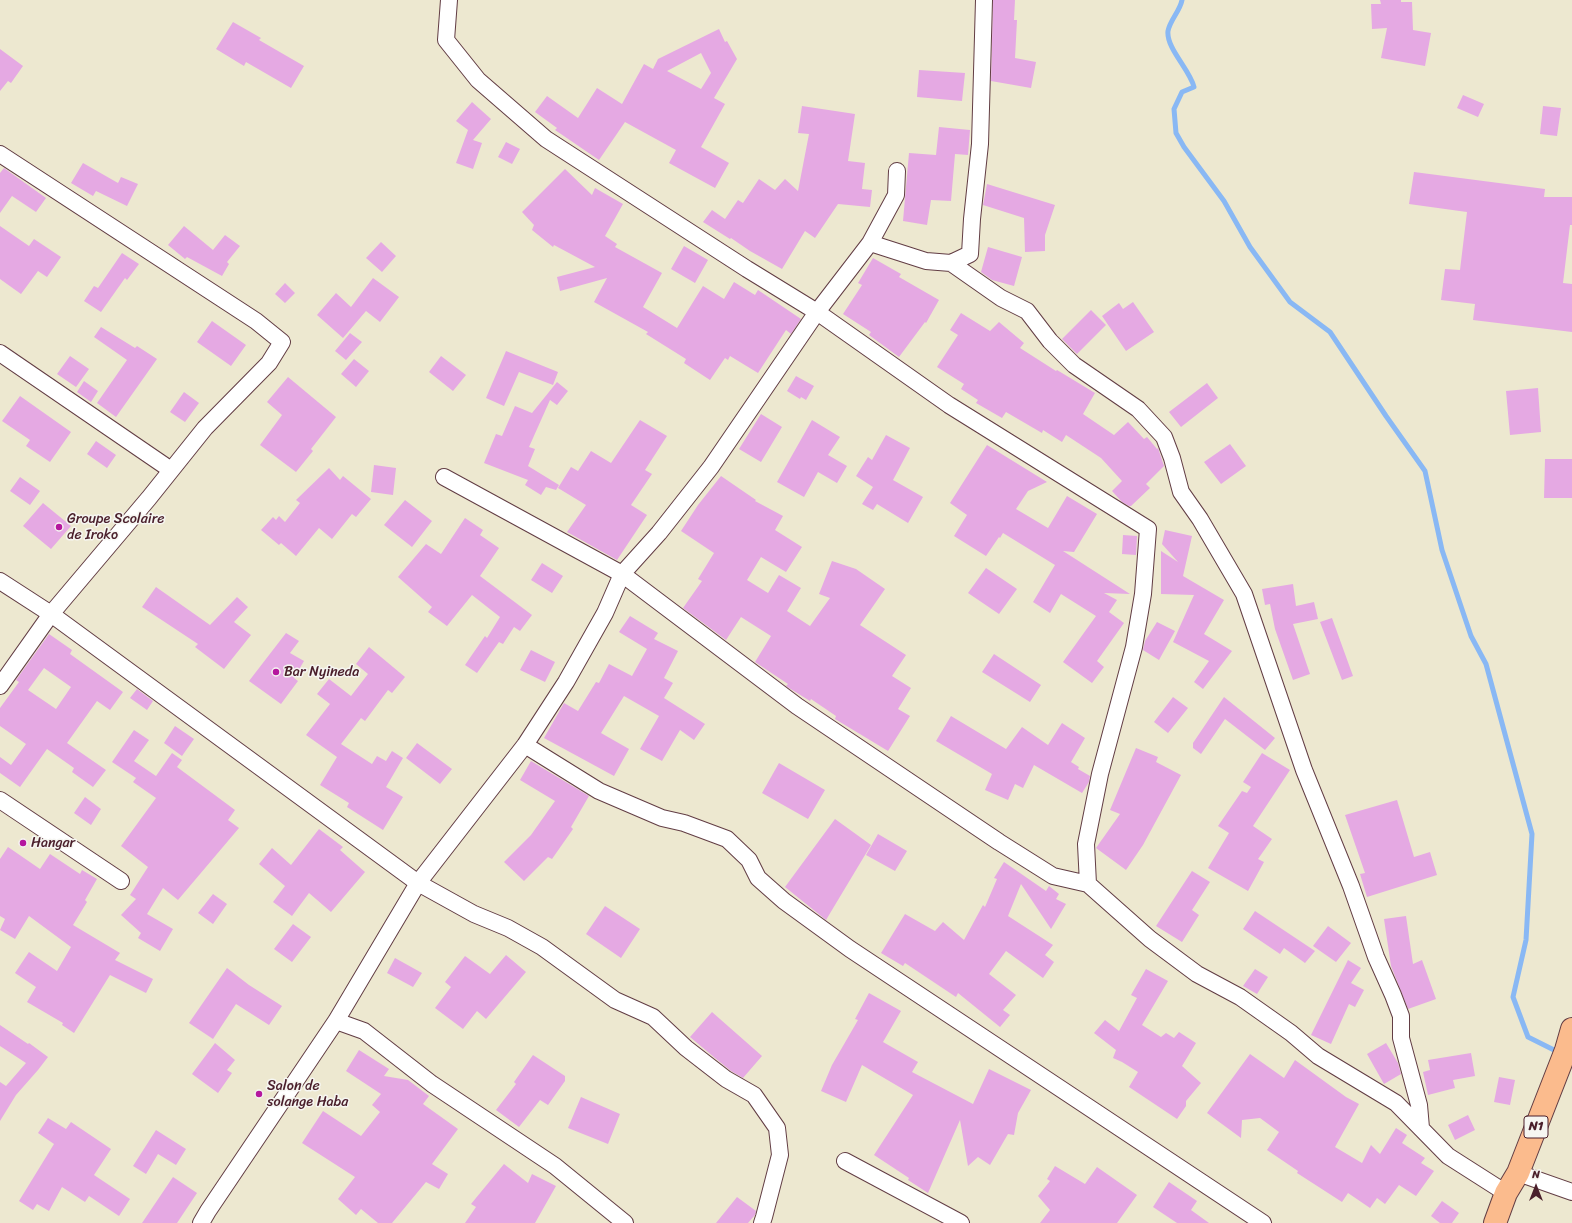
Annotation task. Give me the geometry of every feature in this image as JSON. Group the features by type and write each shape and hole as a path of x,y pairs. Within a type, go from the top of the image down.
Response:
{"highway":[{"name":"N1","path":"1496,1223 1506,1194 1518,1173 1569,1051 1572,1029"}],"street":[{"path":"449,0 446,40 478,80 546,139 741,265 817,312 949,406 1148,529 1143,594 1134,646 1100,774 1086,844 1088,884"},
{"path":"951,264 970,254 980,144 984,0"},
{"path":"0,154 256,321 282,342 269,363 205,428 50,614 0,686"},
{"path":"201,1223 336,1021 418,883 526,745 566,682 605,613 622,574 659,533 711,467 817,312 870,243 896,195 897,171"},
{"path":"870,243 926,260 951,264 1001,298 1027,311 1050,341 1074,365 1138,409 1164,437 1172,458 1181,492 1200,519 1244,594 1304,770 1351,886 1376,957 1394,995 1401,1016 1401,1038 1419,1105 1421,1128"},
{"path":"0,353 171,470"},
{"path":"444,477 622,574 797,706 999,842 1053,876 1088,884 1150,939 1197,974 1240,997 1291,1033 1318,1056 1396,1103 1448,1156 1506,1194"},
{"path":"0,581 50,614 418,883 474,914 508,928 542,947 615,1000 653,1017 691,1053 726,1079 754,1095 777,1128 780,1155 762,1223"},
{"path":"526,745 599,791 662,818 684,822 727,839 749,860 758,878 784,901 850,949 1263,1223"},
{"path":"0,800 121,881"},
{"path":"336,1021 364,1031 432,1084 555,1166 625,1223"},
{"path":"845,1161 961,1223"},
{"path":"1518,1173 1572,1192"}],"building":[{"path":"993,0 1015,0 1014,20 1017,20 1015,58 1036,62 1031,88 991,81"},
{"path":"1380,0 1401,0 1401,2 1412,2 1413,30 1431,33 1425,66 1381,58 1387,28 1372,29 1371,4 1381,4"},
{"path":"233,22 261,38 259,40 304,66 291,88 246,62 244,66 216,49"},
{"path":"719,29 725,42 727,41 737,59 714,98 725,104 701,147 729,163 715,188 669,163 676,150 625,122 599,160 555,130 557,128 535,112 547,96 578,118 597,88 622,104 644,64 653,69 658,59","holes":["701,53 711,73 701,89 667,71"]},
{"path":"0,49 23,66 11,83 8,81 0,91"},
{"path":"919,70 965,73 962,101 917,97"},
{"path":"1463,95 1484,104 1478,117 1457,108"},
{"path":"472,102 491,119 473,140 482,143 473,169 456,163 468,130 456,121"},
{"path":"802,106 855,114 848,161 865,163 862,189 872,190 870,207 838,204 815,238 805,231 782,269 703,222 712,210 725,219 738,200 743,203 759,179 775,190 785,179 798,191 809,134 798,133"},
{"path":"1543,106 1561,108 1557,136 1540,134"},
{"path":"939,127 970,130 968,155 955,154 951,201 931,200 927,225 903,221 909,153 936,155"},
{"path":"506,142 520,149 512,164 498,157"},
{"path":"83,163 118,183 121,177 138,184 127,206 96,191 93,196 71,183"},
{"path":"4,168 46,198 36,212 12,196 0,213 0,173"},
{"path":"565,169 592,195 595,188 623,204 605,236 617,244 615,247 662,273 643,307 677,328 703,286 724,299 734,282 755,295 758,290 801,319 791,334 786,330 758,373 730,356 728,360 725,358 710,380 684,363 686,359 646,334 648,332 594,302 607,278 560,291 557,277 595,267 554,245 553,247 532,230 534,225 522,212"},
{"path":"1414,172 1545,189 1544,197 1572,197 1572,225 1570,225 1563,283 1572,284 1572,332 1473,320 1475,304 1441,300 1445,269 1460,270 1467,212 1409,204"},
{"path":"987,184 1055,205 1045,235 1045,251 1025,252 1024,218 983,205"},
{"path":"0,226 29,246 34,239 61,257 47,277 38,271 21,294 0,279"},
{"path":"184,226 213,250 225,235 240,246 227,262 229,264 222,276 187,257 185,259 168,245"},
{"path":"381,242 396,256 382,272 366,258"},
{"path":"684,246 708,260 695,283 671,269"},
{"path":"988,247 1022,257 1014,286 992,280 981,272"},
{"path":"122,253 139,264 127,280 125,278 101,312 84,301 94,286 98,288"},
{"path":"873,258 901,274 899,277 939,300 926,323 925,322 899,357 869,335 871,332 843,314 862,285 858,283"},
{"path":"373,278 399,297 380,322 366,311 343,338 317,315 336,293 351,307"},
{"path":"285,283 295,293 285,303 275,294"},
{"path":"1133,302 1154,332 1126,351 1102,316 1119,303 1123,309"},
{"path":"1091,310 1106,325 1077,354 1062,339"},
{"path":"961,313 990,331 999,322 1024,343 1020,348 1056,371 1057,370 1095,393 1083,414 1114,435 1128,422 1144,439 1147,437 1157,449 1158,448 1164,466 1146,484 1150,488 1131,506 1129,506 1122,502 1112,491 1122,481 1101,458 1066,435 1062,442 1043,430 1042,433 1006,412 1002,418 976,403 978,400 961,389 964,384 937,367 958,335 950,330"},
{"path":"212,321 246,345 231,366 197,342"},
{"path":"101,327 135,348 137,346 157,359 116,417 97,403 127,360 94,337"},
{"path":"350,333 362,342 346,360 335,351"},
{"path":"506,351 558,372 553,385 519,372 504,406 486,398"},
{"path":"70,356 89,369 76,387 57,374"},
{"path":"441,356 466,375 453,391 429,372"},
{"path":"354,359 369,371 356,387 341,374"},
{"path":"796,376 814,386 806,400 801,397 800,399 787,391"},
{"path":"288,377 336,417 311,449 313,451 296,472 260,445 282,415 267,402"},
{"path":"84,381 98,391 91,402 77,392"},
{"path":"557,382 568,391 557,405 550,400 529,447 535,449 528,466 559,485 556,490 546,487 541,495 525,485 528,480 484,463 496,434 502,436 515,406 532,413"},
{"path":"1207,383 1218,398 1181,427 1169,412"},
{"path":"1538,388 1541,432 1510,435 1506,391"},
{"path":"184,392 199,403 185,422 170,412"},
{"path":"20,396 71,432 50,462 26,446 30,440 2,421"},
{"path":"761,414 782,427 761,462 739,449"},
{"path":"640,420 667,436 645,470 652,474 631,505 647,515 617,560 567,532 586,505 558,488 571,467 578,471 591,451 611,463"},
{"path":"812,420 840,437 828,455 847,466 837,483 818,472 804,497 777,482"},
{"path":"886,435 910,448 893,480 923,497 908,523 877,504 873,510 862,504 873,487 856,476 868,457 872,460"},
{"path":"96,441 116,455 107,468 87,454"},
{"path":"1230,444 1246,466 1221,484 1204,462"},
{"path":"987,445 1047,482 1028,491 1016,509 1048,528 1067,496 1097,514 1074,552 1063,551 1130,594 1104,593 1117,600 1109,612 1124,623 1097,661 1104,667 1092,683 1063,662 1096,616 1061,594 1050,613 1033,602 1055,565 1003,533 986,556 954,536 967,515 950,503"},
{"path":"1545,459 1572,459 1572,498 1544,498"},
{"path":"374,465 396,468 393,495 371,492"},
{"path":"329,468 340,480 343,476 371,499 356,517 352,514 332,539 319,528 296,556 281,543 279,545 261,530 273,517 276,520 279,516 285,522 300,503 296,500"},
{"path":"721,476 756,500 755,501 783,516 775,530 802,547 786,572 761,557 747,580 768,593 779,575 801,588 787,611 810,626 830,598 819,594 832,561 856,569 885,589 860,625 906,655 892,676 911,688 898,709 910,716 888,751 835,719 836,716 811,699 810,701 786,686 788,684 755,662 771,636 741,617 726,640 683,608 702,581 698,579 714,553 681,531 698,505"},
{"path":"20,477 40,491 30,505 10,491"},
{"path":"405,500 432,521 412,547 384,525"},
{"path":"43,503 71,526 51,549 23,526"},
{"path":"465,518 483,530 480,535 499,548 480,576 532,615 520,631 514,627 503,644 499,642 477,673 465,665 485,636 487,638 500,617 472,595 447,626 428,612 432,607 398,577 426,544 441,554"},
{"path":"1165,530 1192,536 1183,576 1224,600 1204,634 1232,651 1203,689 1194,682 1209,661 1173,642 1194,595 1161,594 1161,551 1178,562 1162,544"},
{"path":"1123,535 1137,536 1136,555 1122,554"},
{"path":"542,563 563,576 552,593 531,580"},
{"path":"986,568 1017,589 999,614 968,593"},
{"path":"1293,584 1296,606 1314,602 1318,619 1293,624 1310,674 1293,680 1275,629 1270,604 1265,605 1262,589"},
{"path":"156,587 210,625 237,597 248,607 234,622 251,635 224,669 195,647 198,644 142,607"},
{"path":"630,616 658,633 654,639 678,651 664,678 673,683 664,698 705,724 694,740 680,730 662,761 640,749 659,716 624,696 601,733 629,749 614,776 544,738 564,703 578,711 596,682 599,683 609,664 632,676 647,649 619,632"},
{"path":"1332,618 1353,676 1342,680 1320,622"},
{"path":"1157,622 1175,631 1159,660 1143,650 1145,641"},
{"path":"286,633 299,641 290,653 304,661 294,678 298,681 281,704 249,681"},
{"path":"49,634 72,650 70,654 123,692 110,710 97,701 67,743 106,770 93,787 72,772 74,768 47,749 20,787 0,773 0,757 11,765 26,744 0,726 0,708 19,682 16,680","holes":["44,668 71,687 56,709 28,690"]},
{"path":"369,647 405,677 392,693 388,690 365,721 361,718 341,744 372,764 377,756 386,761 392,751 403,758 386,787 403,797 383,830 347,807 349,803 320,785 337,757 306,735 330,704 317,694 329,679 351,696 368,674 356,664"},
{"path":"531,650 555,662 545,682 520,670"},
{"path":"994,654 1041,685 1030,702 982,672"},
{"path":"137,689 153,701 147,710 130,698"},
{"path":"1173,697 1188,708 1168,733 1154,722"},
{"path":"1224,697 1275,738 1265,750 1225,719 1201,754 1193,748 1193,743"},
{"path":"951,716 1006,749 1022,727 1048,745 1062,723 1085,738 1071,762 1079,767 1078,769 1090,776 1089,782 1082,793 1034,765 1023,788 1015,784 1008,800 985,790 992,774 936,741"},
{"path":"175,726 194,739 182,756 164,743"},
{"path":"134,730 149,740 134,761 156,776 172,753 182,760 177,767 235,810 228,820 239,828 178,900 163,888 147,914 173,929 160,951 138,938 141,933 121,915 136,899 130,895 148,867 121,846 156,798 133,782 136,778 112,762"},
{"path":"417,743 452,769 440,784 406,758"},
{"path":"1136,748 1158,757 1156,762 1181,775 1143,845 1126,870 1096,848 1120,814 1110,810"},
{"path":"1262,753 1290,770 1253,826 1272,839 1258,859 1264,862 1248,891 1208,868 1229,833 1218,826 1242,791 1247,793 1251,787 1243,782"},
{"path":"531,761 589,796 571,827 573,829 552,859 548,857 524,881 504,862 531,835 555,801 520,780"},
{"path":"779,763 825,790 808,819 762,793"},
{"path":"85,797 101,809 91,825 74,813"},
{"path":"1397,800 1414,857 1430,852 1437,875 1367,897 1360,874 1365,873 1345,815"},
{"path":"835,819 871,845 826,920 785,887"},
{"path":"319,829 343,847 340,850 365,872 331,912 309,893 292,916 273,902 285,886 259,864 272,848 291,865"},
{"path":"878,834 907,851 895,871 866,855"},
{"path":"8,847 40,869 50,854 80,874 82,870 97,879 85,900 87,902 73,925 120,953 115,960 153,979 146,993 110,975 74,1033 62,1025 63,1023 27,1002 36,987 15,973 29,952 57,971 71,947 29,916 15,939 0,930 5,919 0,916 0,859"},
{"path":"1004,862 1046,891 1049,886 1059,894 1056,899 1066,904 1051,929 1021,884 1008,916 1053,945 1045,955 1054,962 1043,978 1006,951 989,974 1016,995 1003,1010 1010,1015 1000,1027 958,993 956,997 905,963 903,966 881,953 905,914 935,931 943,922 964,940 983,905 985,907 997,879 994,878"},
{"path":"1192,871 1210,882 1192,910 1199,915 1182,942 1156,926"},
{"path":"213,894 227,904 213,924 198,913"},
{"path":"605,906 640,929 621,958 586,934"},
{"path":"1255,911 1315,951 1305,963 1284,948 1280,954 1243,929"},
{"path":"1406,916 1413,964 1422,960 1436,999 1408,1009 1391,966 1384,919"},
{"path":"293,924 311,937 292,962 274,949"},
{"path":"1328,926 1351,943 1336,962 1313,946"},
{"path":"506,955 526,972 486,1019 477,1011 463,1029 435,1008 451,987 445,982 465,956 490,974"},
{"path":"395,958 422,973 413,987 387,973"},
{"path":"1348,960 1361,968 1351,983 1364,990 1355,1007 1349,1004 1331,1044 1311,1035"},
{"path":"227,968 249,985 282,1006 269,1025 236,1004 213,1039 189,1023"},
{"path":"1146,969 1168,981 1142,1025 1161,1037 1166,1033 1174,1038 1179,1032 1196,1043 1182,1066 1201,1083 1186,1101 1186,1106 1177,1119 1129,1087 1138,1072 1113,1058 1116,1050 1094,1033 1105,1020 1119,1031 1137,998 1131,995"},
{"path":"1255,969 1268,977 1257,994 1243,986"},
{"path":"869,993 901,1011 883,1042 918,1062 912,1072 973,1104 989,1069 1031,1090 1018,1113 1014,1135 1008,1134 990,1165 978,1157 968,1166 960,1120 928,1193 908,1180 909,1178 874,1155 913,1095 862,1065 846,1102 821,1091 832,1065 858,1020 855,1019"},
{"path":"712,1012 762,1056 743,1078 731,1071 690,1037"},
{"path":"0,1025 48,1057 16,1095 0,1121 0,1082 6,1086 26,1063 0,1046"},
{"path":"215,1043 235,1060 227,1070 232,1073 218,1093 192,1074"},
{"path":"1386,1043 1398,1063 1401,1074 1384,1084 1367,1054"},
{"path":"359,1050 389,1069 384,1076 408,1080 429,1096 423,1104 458,1129 432,1164 448,1174 439,1189 426,1182 392,1223 378,1223 361,1209 356,1215 338,1199 355,1177 302,1143 323,1111 361,1136 380,1112 372,1105 381,1094 346,1071"},
{"path":"1471,1053 1475,1076 1453,1080 1455,1088 1428,1095 1423,1072 1430,1070 1428,1060"},
{"path":"1250,1054 1284,1078 1295,1060 1346,1097 1359,1104 1335,1147 1362,1163 1371,1145 1380,1154 1396,1128 1407,1135 1402,1143 1425,1158 1421,1163 1434,1171 1416,1196 1399,1185 1385,1204 1377,1198 1370,1208 1348,1193 1342,1202 1297,1173 1298,1171 1267,1150 1279,1132 1260,1118 1242,1120 1241,1138 1207,1113"},
{"path":"533,1055 565,1076 565,1081 548,1105 540,1100 519,1127 496,1110 516,1084 514,1082"},
{"path":"1499,1077 1515,1080 1510,1105 1494,1102"},
{"path":"581,1097 620,1114 608,1144 568,1128"},
{"path":"1468,1115 1475,1130 1455,1140 1448,1125"},
{"path":"48,1118 66,1129 71,1122 111,1149 94,1175 130,1199 119,1216 89,1196 85,1202 62,1187 49,1211 37,1204 33,1210 19,1201 54,1144 38,1133"},
{"path":"156,1130 186,1149 176,1165 158,1154 146,1174 133,1166"},
{"path":"504,1164 528,1183 532,1174 556,1186 535,1223 465,1223 476,1207 471,1204"},
{"path":"1055,1166 1085,1184 1097,1167 1137,1195 1117,1223 1040,1223 1050,1210 1038,1196 1050,1181 1047,1179"},
{"path":"173,1177 197,1193 177,1223 142,1223"},
{"path":"1169,1182 1197,1201 1191,1210 1209,1223 1177,1223 1153,1207"},
{"path":"737,1197 756,1211 755,1215 748,1223 716,1223"},
{"path":"1442,1201 1459,1213 1452,1223 1440,1223 1431,1216"}],"waterway":[{"path":"1182,0 1169,27 1168,38 1174,52 1192,80 1194,87 1182,92 1174,109 1176,133 1184,147 1224,201 1250,247 1290,302 1330,332 1425,471 1442,550 1471,636 1486,664 1532,834 1526,940 1513,997 1528,1037 1560,1053"}],"place":[{"name":"Groupe Scolaire de Iroko","path":"59,527"},
{"name":"Bar Nyineda","path":"276,672"},
{"name":"Hangar","path":"23,843"},
{"name":"Salon de solange Haba","path":"259,1094"}]}
